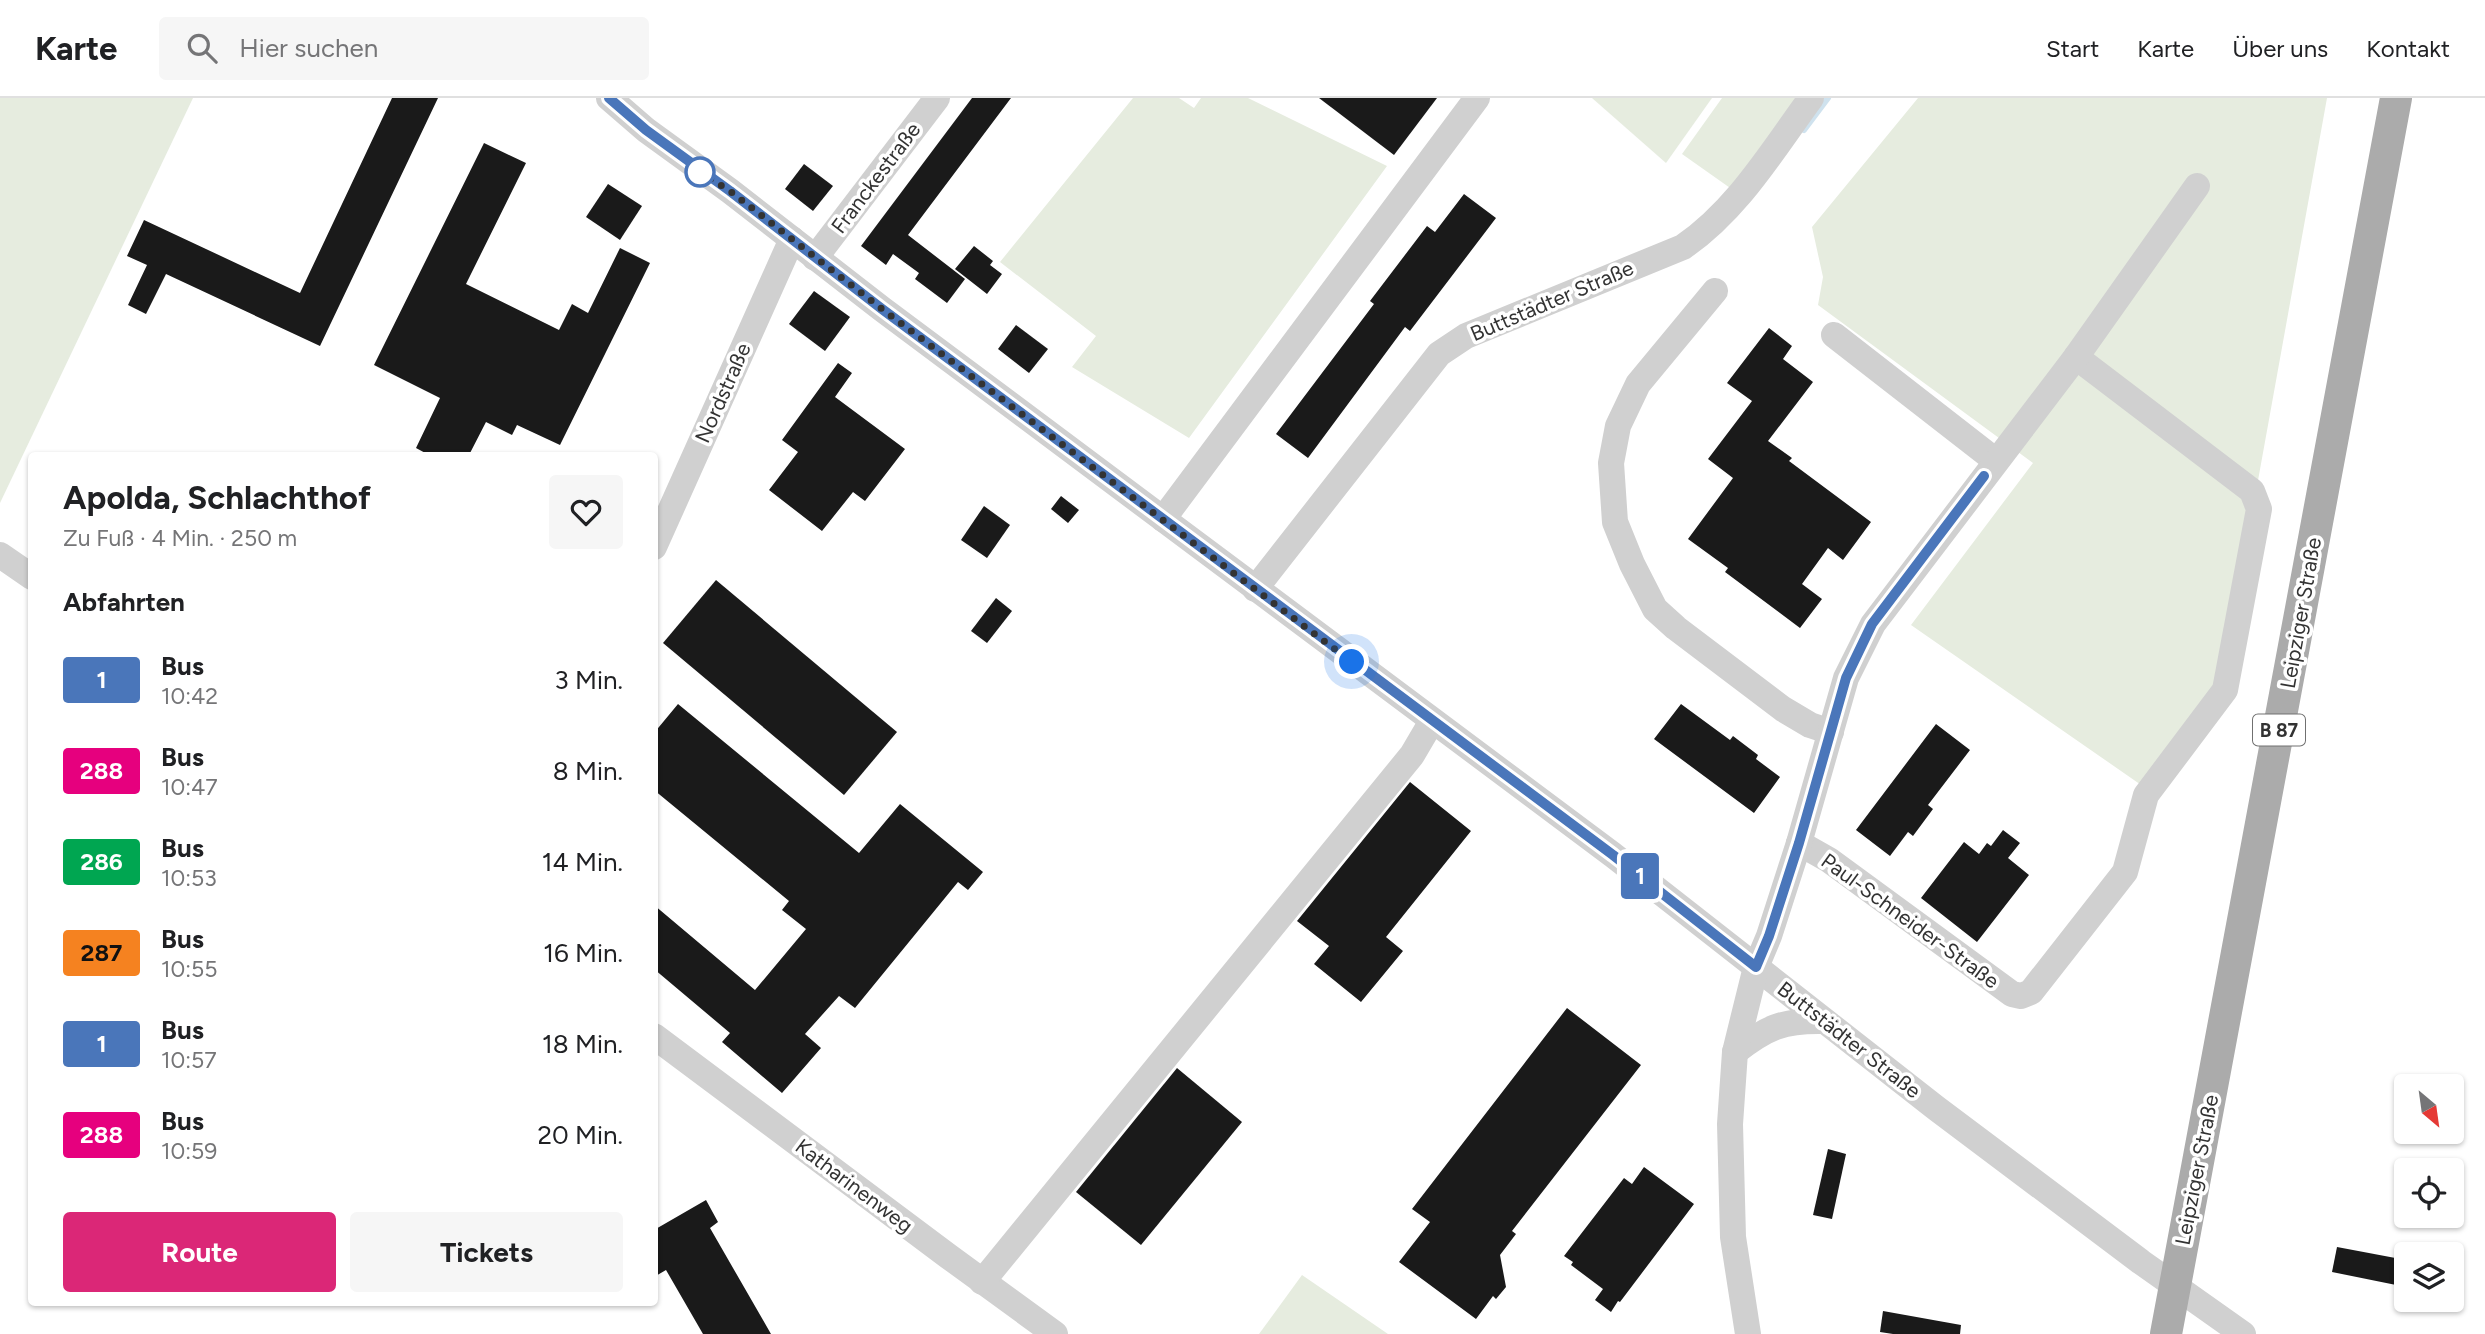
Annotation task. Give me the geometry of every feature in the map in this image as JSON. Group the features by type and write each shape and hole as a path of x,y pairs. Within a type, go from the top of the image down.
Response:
{"main road":[{"name":"Leipziger Straße","path":"2166,1334 2396,98"}],"street":[{"name":"Buttstädter Straße","path":"609,98 657,139 1613,855 1824,1021 2175,1287 2243,1334"},
{"name":"Franckestraße","path":"815,257 937,98"},
{"path":"1163,519 1477,98"},
{"name":"Buttstädter Straße","path":"1255,589 1439,354 1466,336 1683,247 1718,219 1741,194 1811,98"},
{"name":"Paul-Schneider-Straße","path":"1748,1334 1734,1248 1732,1211 1730,1124 1735,1052 1756,967 1769,936 1799,843 1846,678 1872,624 2076,357 2197,186"},
{"name":"Nordstraße","path":"658,538 792,239"},
{"path":"1714,291 1638,384 1618,426 1611,463 1615,522 1655,609 1783,709 1810,725 1831,732"},
{"path":"1834,335 1996,461"},
{"name":"Paul-Schneider-Straße","path":"1799,843 1829,860 2011,994 2021,996 2031,992 2124,872 2146,795 2225,690 2259,509 2252,491 2076,357"},
{"path":"0,555 28,574"},
{"path":"982,1282 1412,755 1432,721"},
{"path":"1735,1052 1757,1035 1775,1026 1824,1021"},
{"name":"Katharinenweg","path":"658,1039 1055,1334"}],"shaded area":[{"path":"0,98 193,98 0,503"},
{"path":"1133,98 1179,98 1194,108 1201,98 1248,98 1387,166 1189,438 1072,367 1096,336 1000,262"},
{"path":"1592,98 1712,98 1666,163"},
{"path":"1722,98 1799,98 1733,190 1682,154"},
{"path":"1918,98 2327,98 2222,680 2144,787 1911,625 2033,463 1818,305 1823,277 1812,227"},
{"path":"1302,1275 1388,1334 1259,1334"}],"building":[{"path":"392,98 438,98 320,346 166,274 146,314 128,305 147,265 127,256 144,220 300,293"},
{"path":"972,98 1011,98 908,235 965,279 947,303 915,279 919,273 893,254 886,265 861,246"},
{"path":"1319,98 1437,98 1394,155"},
{"path":"484,143 526,163 466,284 559,330 572,304 588,313 620,248 650,263 560,445 517,425 512,435 486,422 471,452 423,452 416,448 440,398 374,365"},
{"path":"804,164 833,186 813,211 785,189"},
{"path":"608,184 642,206 620,240 586,217"},
{"path":"1464,194 1496,218 1410,331 1405,327 1308,458 1276,434 1374,304 1370,301 1427,226 1435,232"},
{"path":"974,246 993,261 990,265 1002,274 987,294 955,269"},
{"path":"814,291 850,317 825,351 789,324"},
{"path":"1016,325 1048,349 1029,373 998,349"},
{"path":"1769,328 1792,346 1783,359 1813,382 1768,441 1792,458 1789,461 1871,522 1843,560 1828,548 1802,584 1822,599 1800,628 1725,572 1728,568 1688,539 1733,478 1708,459 1752,401 1727,383"},
{"path":"838,363 852,373 835,397 905,449 865,501 853,492 822,531 769,490 798,452 782,440"},
{"path":"1061,496 1079,510 1068,523 1051,509"},
{"path":"984,506 1010,525 987,558 961,540"},
{"path":"716,580 897,732 844,795 663,643"},
{"path":"996,598 1012,611 987,643 971,631"},
{"path":"678,704 859,853 900,804 983,872 968,890 958,882 855,1008 839,996 805,1034 821,1048 782,1093 722,1042 730,1033 658,972 658,908 755,990 806,929 782,910 789,901 658,793 658,728"},
{"path":"1681,704 1730,740 1733,736 1758,755 1756,759 1780,777 1754,813 1654,739"},
{"path":"1936,724 1970,750 1928,805 1933,809 1913,836 1908,832 1890,856 1856,830"},
{"path":"1410,782 1471,831 1386,937 1403,951 1361,1002 1314,964 1329,946 1297,921"},
{"path":"2003,830 2020,843 2008,858 2029,875 1977,942 1921,898 1964,842 1979,854 1987,843 1991,846"},
{"path":"1567,1008 1641,1065 1512,1231 1516,1234 1500,1255 1506,1287 1496,1299 1493,1296 1476,1319 1399,1262 1430,1222 1412,1209"},
{"path":"1177,1068 1242,1122 1141,1245 1076,1192"},
{"path":"1828,1149 1846,1154 1832,1219 1813,1215"},
{"path":"1644,1167 1694,1204 1611,1312 1595,1300 1603,1289 1571,1265 1573,1262 1564,1256 1624,1178 1632,1184"},
{"path":"706,1200 718,1222 710,1228 771,1334 703,1334 666,1270 658,1275 658,1228"},
{"path":"2337,1247 2394,1258 2394,1285 2332,1272"},
{"path":"1883,1311 1961,1325 1960,1334 1880,1332"}],"waterway":[{"path":"1804,130 1828,98"}],"bus line":[{"name":"1","path":"609,98 700,172 730,191 882,309 1613,855 1756,967 1769,936 1799,843 1846,678 1872,624 1984,476"}],"route":[{"path":"700,172 730,191 882,309 1352,662"}]}
